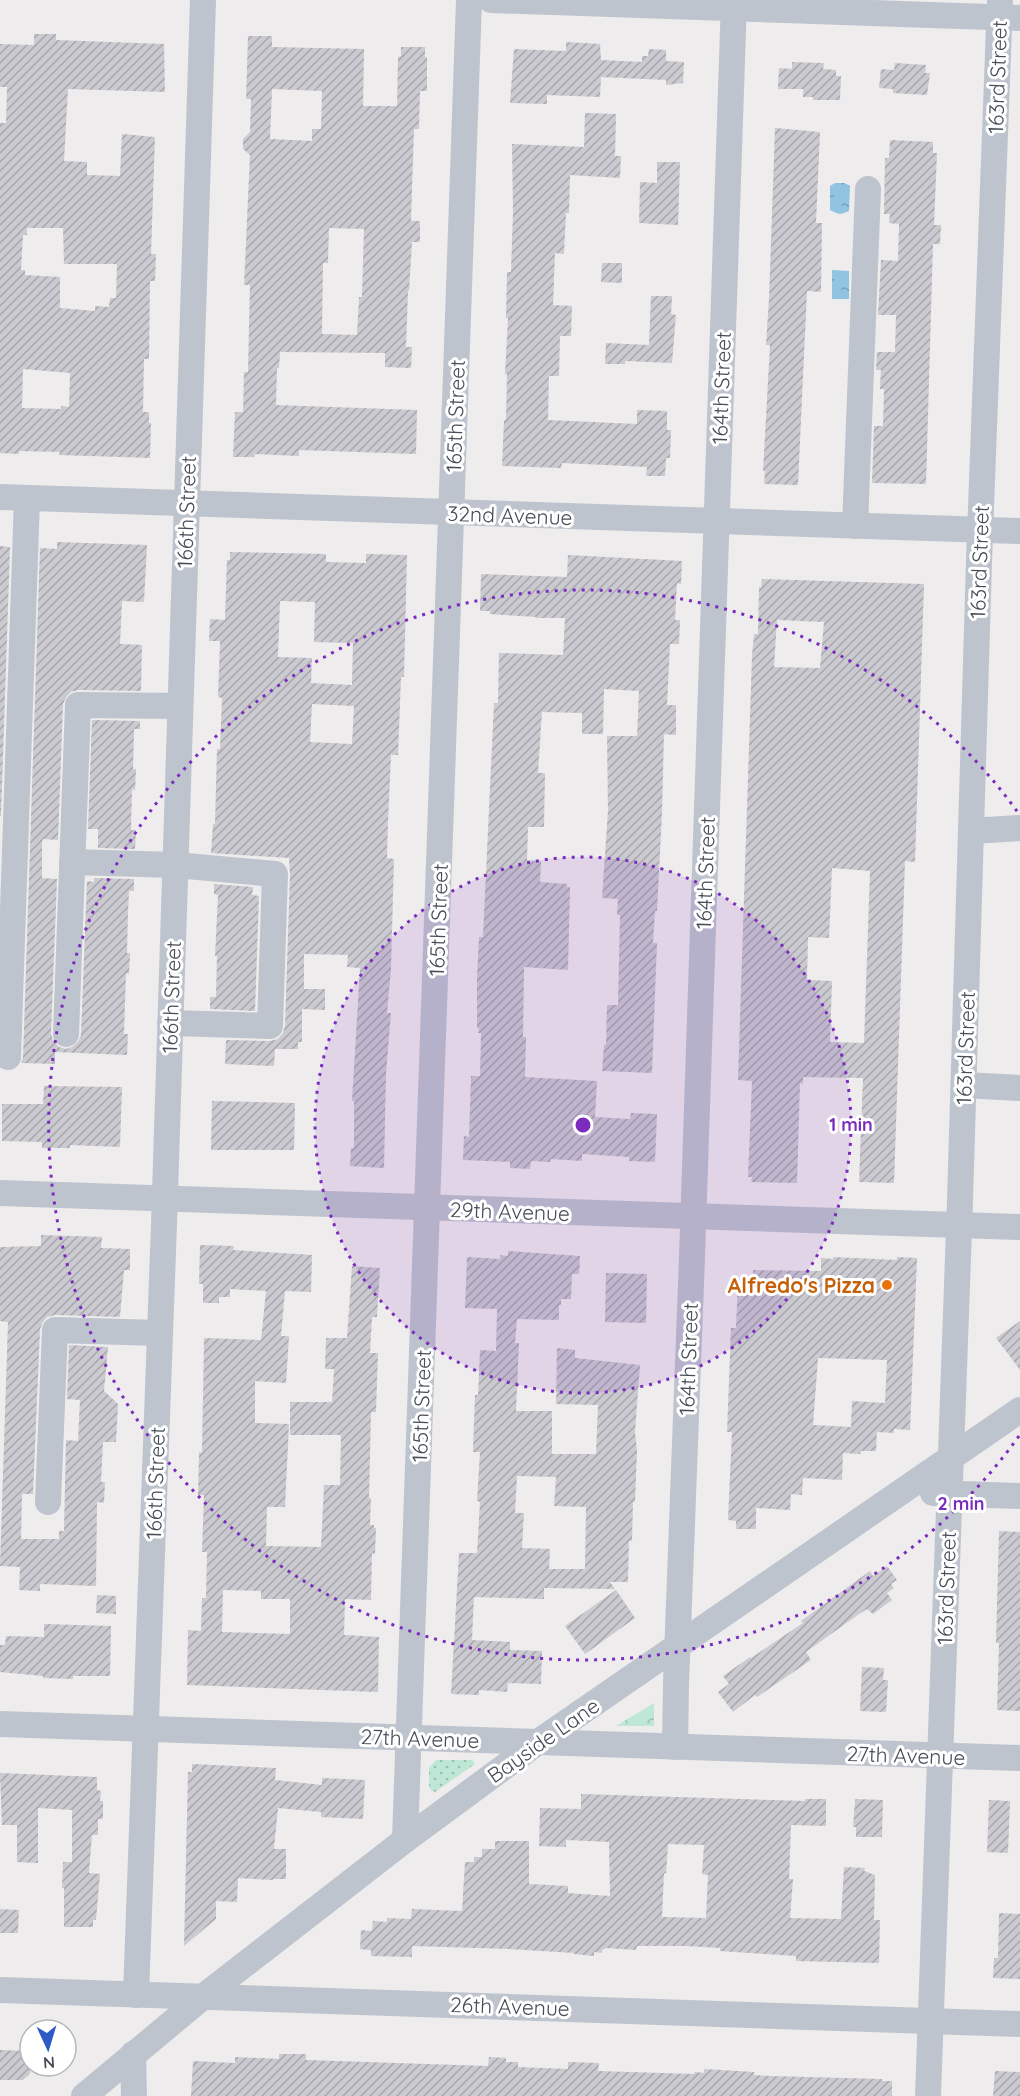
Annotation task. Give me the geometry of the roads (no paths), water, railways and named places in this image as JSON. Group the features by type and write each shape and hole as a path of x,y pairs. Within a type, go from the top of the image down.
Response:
{"street":[{"name":"166th Street","path":"136,1995 203,0"},
{"name":"165th Street","path":"405,1840 469,0"},
{"path":"491,0 1006,12"},
{"name":"164th Street","path":"675,1747 734,4"},
{"name":"163rd Street","path":"928,2096 959,1225 980,530 1006,12"},
{"path":"855,526 868,189"},
{"name":"32nd Avenue","path":"0,497 1020,531"},
{"path":"8,1057 27,498"},
{"path":"66,1034 78,705 180,706"},
{"path":"971,831 1020,828"},
{"path":"72,862 175,865 274,874 270,1026 170,1023"},
{"path":"963,1085 1020,1088"},
{"name":"29th Avenue","path":"0,1193 1020,1227"},
{"path":"48,1502 55,1330 160,1333"},
{"name":"Bayside Lane","path":"84,2096 204,1996 405,1840 538,1742 1020,1410"},
{"path":"900,1492 1020,1496"},
{"name":"27th Avenue","path":"0,1724 1020,1758"},
{"name":"26th Avenue","path":"0,1990 1020,2024"},
{"path":"133,2054 134,2096"}],"water":[{"path":"835,183 850,186 849,211 841,214 830,210 830,186"},
{"path":"832,270 849,271 849,299 832,299"}],"place":[{"name":"Alfredo's Pizza","path":"887,1285"}]}
